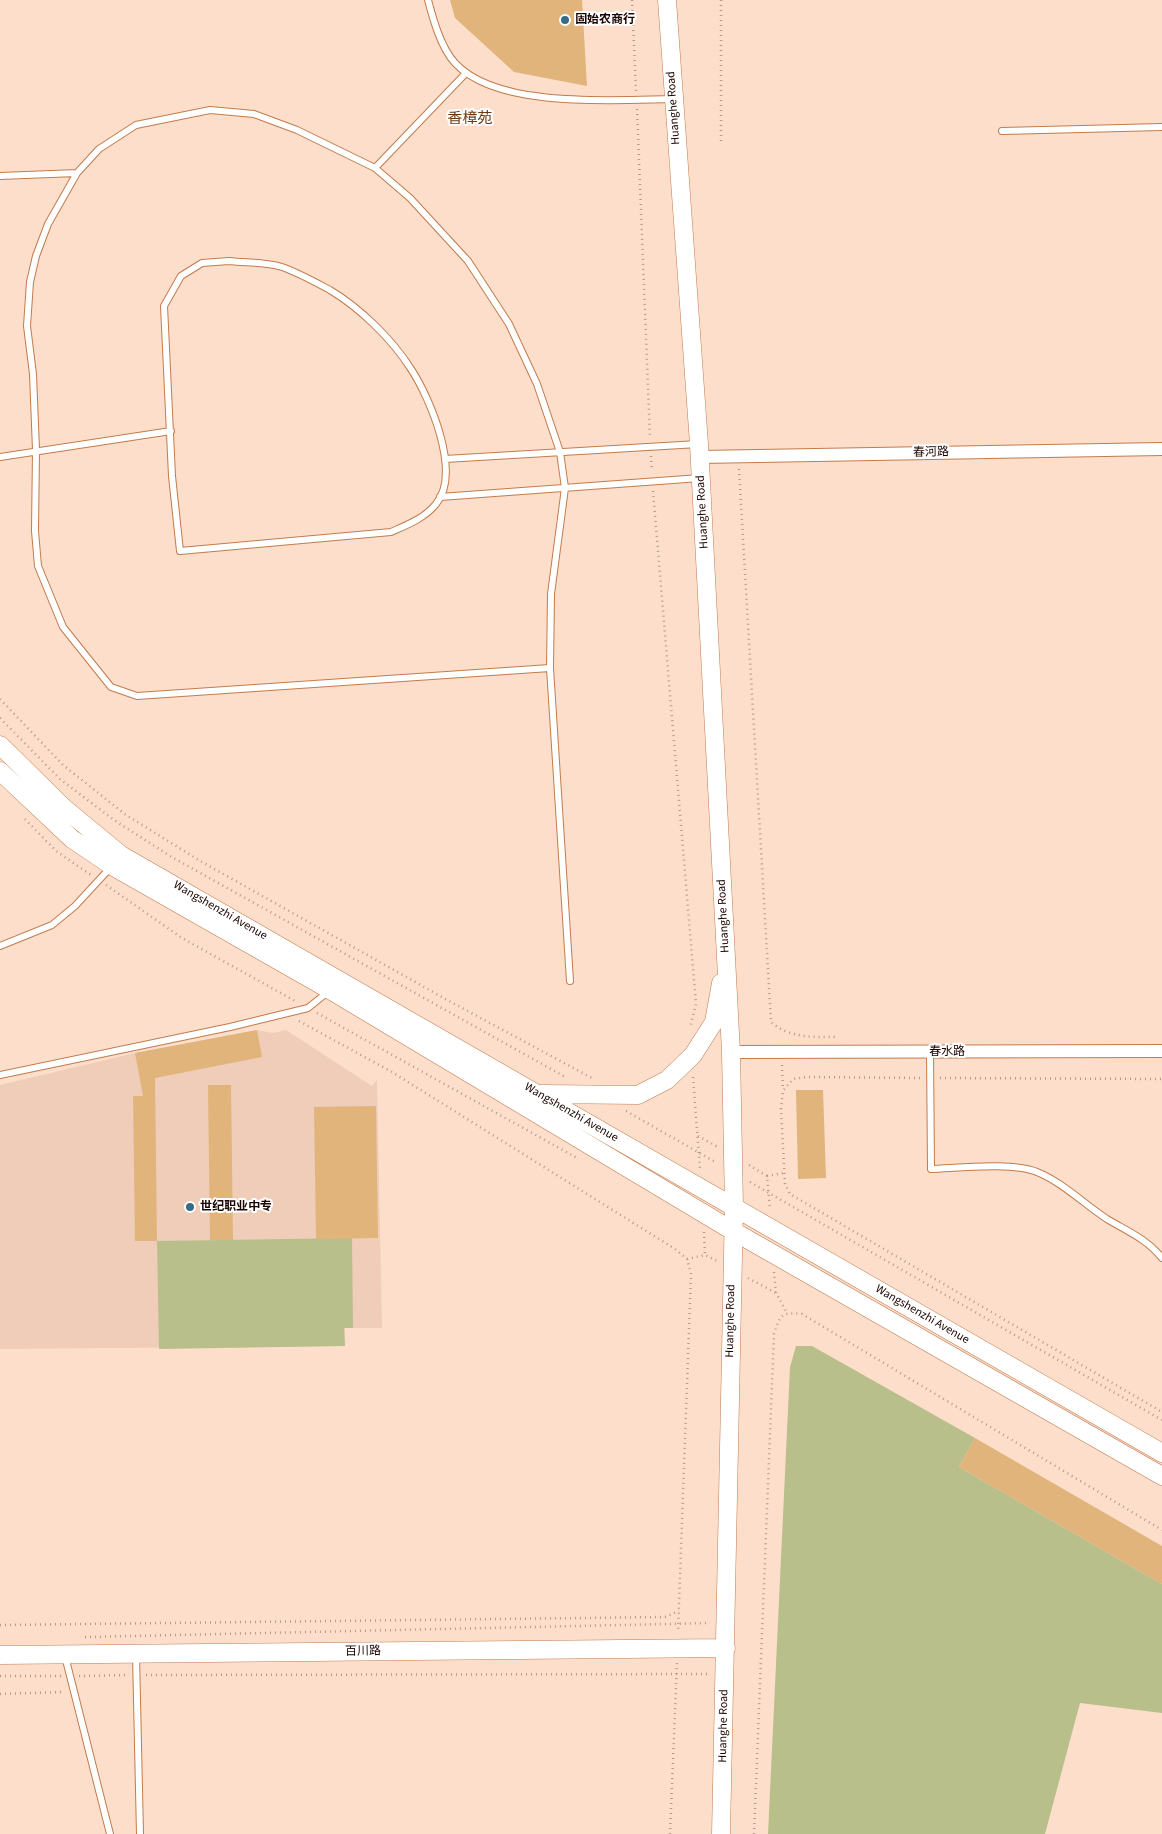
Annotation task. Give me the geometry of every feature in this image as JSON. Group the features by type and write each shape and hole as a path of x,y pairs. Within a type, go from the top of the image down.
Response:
{"main road":[{"name":"Huanghe Road","path":"667,0 700,450 731,1052 734,1207 721,1834"},
{"name":"Wangshenzhi Avenue","path":"0,745 117,860 336,986 538,1094 1162,1453"},
{"path":"0,771 72,839 117,860"},
{"path":"538,1094 638,1095 668,1080 693,1055 714,1022 726,953"},
{"path":"336,986 733,1232 1162,1476"},
{"name":"百川路","path":"0,1655 726,1648"}],"street":[{"name":"春河路","path":"700,450 739,456 1162,449"},
{"name":"春水路","path":"731,1052 1162,1051"}],"lane":[{"path":"428,0 445,46 454,62 466,73 481,82 523,94 588,100 674,98"},
{"path":"375,168 466,73"},
{"path":"550,668 137,696 110,687 63,627 38,566 35,531 36,450 33,374 28,326 30,282 36,256 48,224 77,173 99,149 136,125 210,110 254,114 298,130 375,168 410,198 468,261 509,324 537,384 560,452 565,488 551,594 550,668 570,981"},
{"path":"1002,131 1162,127"},
{"path":"0,176 77,173"},
{"path":"229,261 281,267 330,291 370,319 411,369 442,439 445,459 445,480 436,504 415,522 391,532 180,551 172,476 172,431 164,306 181,276 202,263 229,261"},
{"path":"0,456 172,431"},
{"path":"445,459 650,447 700,450"},
{"path":"440,497 701,478"},
{"path":"0,946 52,925 75,906 117,860"},
{"path":"0,1075 230,1027 308,1008 336,986"},
{"path":"930,1052 931,1169 1011,1167 1036,1172 1064,1187 1082,1203 1141,1238 1162,1258"},
{"path":"65,1654 110,1834"},
{"path":"136,1654 140,1834"}],"path":[{"path":"632,0 652,482 696,1004 690,1029 686,1034"},
{"path":"720,0 721,140"},
{"path":"739,456 742,545 771,1022 781,1031 797,1035 843,1037"},
{"path":"0,699 63,765 126,815 202,862 449,1001 600,1082"},
{"path":"294,1011 301,1024 392,1072 675,1249 687,1259 690,1284 670,1834"},
{"path":"680,1068 693,1076 702,1189"},
{"path":"1162,1078 808,1077 792,1079 783,1091 781,1110 785,1184 790,1194 1162,1412"},
{"path":"767,1176 784,1172"},
{"path":"687,1259 705,1255 703,1212"},
{"path":"776,1293 787,1312"},
{"path":"754,1834 774,1334 779,1318 787,1312 802,1314 1162,1530"},
{"path":"0,1625 665,1617 678,1611"},
{"path":"80,1637 726,1622"},
{"path":"0,1676 725,1674"},
{"path":"0,1694 75,1692"}],"shaded area":[{"name":"世纪职业中专","path":"257,1030 273,1033 286,1030 372,1086 377,1080 382,1328 345,1328 345,1346 0,1349 0,1085 135,1053"}],"green space":[{"path":"352,1238 353,1328 344,1328 345,1346 159,1349 157,1241"},
{"path":"796,1346 812,1346 975,1438 959,1467 1162,1584 1162,1713 1080,1703 1045,1834 768,1834 790,1367"}],"building":[{"path":"450,0 582,0 587,86 514,72 455,18"},
{"path":"257,1030 262,1057 155,1078 157,1241 135,1241 133,1096 143,1096 135,1053"},
{"path":"208,1085 231,1085 233,1240 210,1240"},
{"path":"796,1090 823,1090 826,1178 798,1179"},
{"path":"376,1106 378,1238 316,1239 314,1107"},
{"path":"975,1438 1162,1546 1162,1584 959,1467"}],"place":[{"name":"固始农商行","path":"565,20"},
{"name":"世纪职业中专","path":"190,1207"}],"district":[{"name":"香樟苑","path":"470,120"}]}
